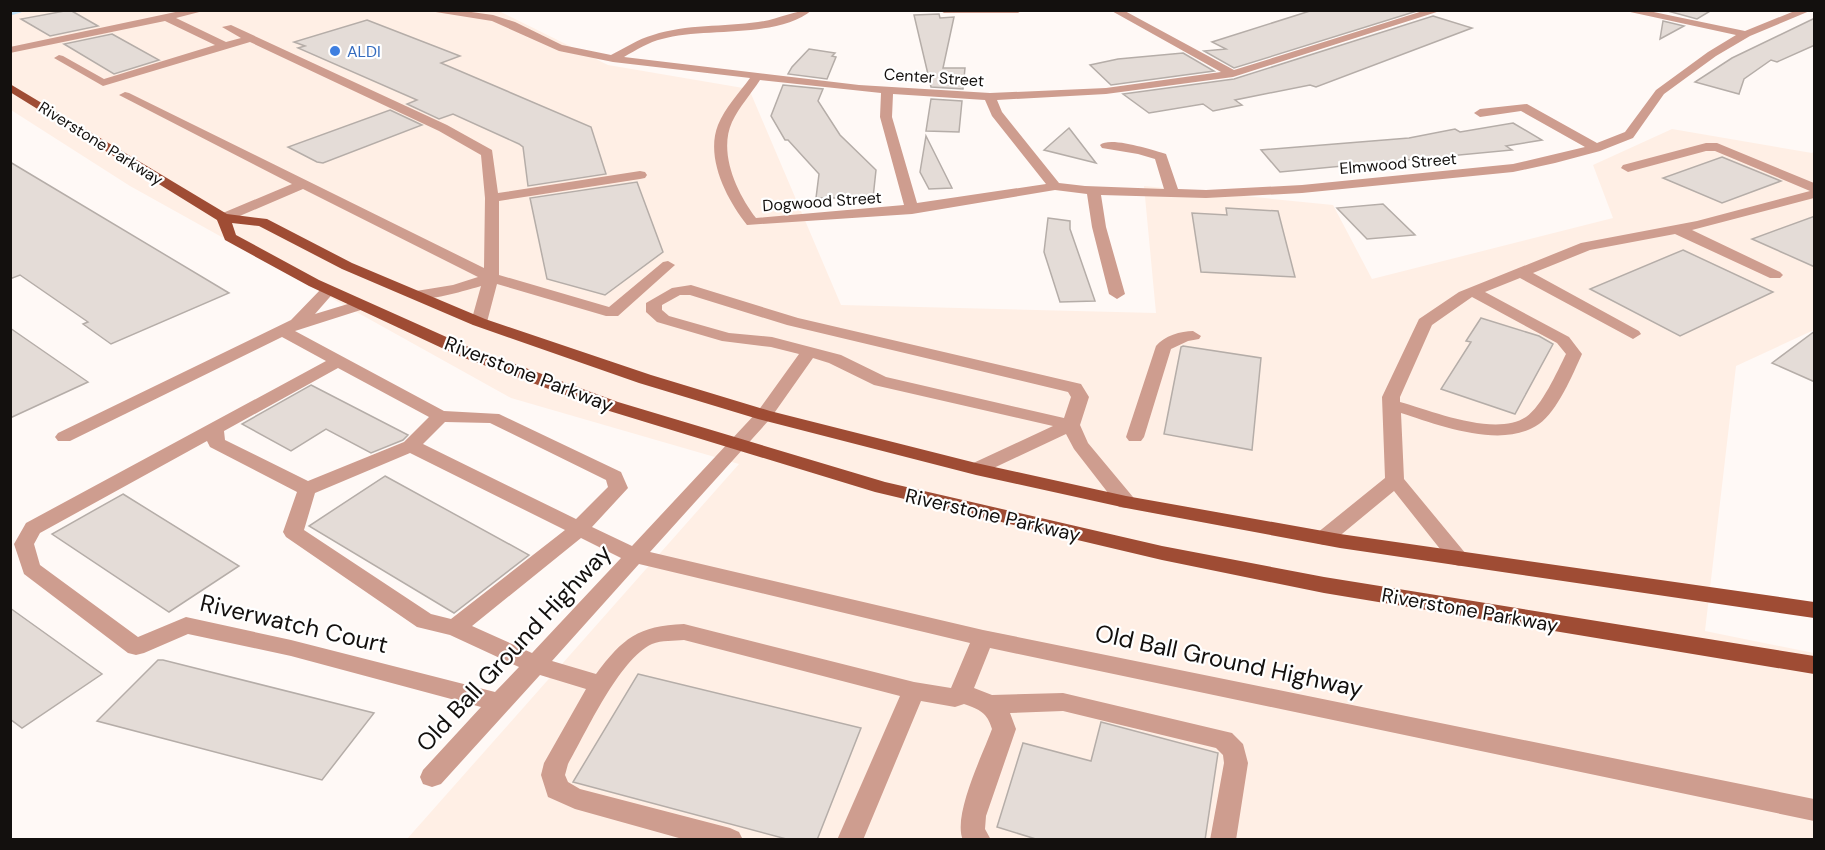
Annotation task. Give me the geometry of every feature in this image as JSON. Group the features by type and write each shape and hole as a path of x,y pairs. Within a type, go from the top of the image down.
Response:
{"main road":[{"name":"Riverstone Parkway","path":"10,87 223,218 262,222 347,266 479,322 645,379 764,415 976,469 1126,502 1324,538 1815,610"},
{"name":"Riverstone Parkway","path":"223,218 230,237 328,290 465,352 612,406 882,488 1162,554 1494,614 1815,665"}],"street":[{"path":"10,50 202,10"},
{"name":"Center Street","path":"428,10 493,18 511,24 559,48 613,59 887,91 990,97 1106,92 1233,74 1438,10"},
{"path":"613,59 661,35 778,22 799,17 807,10"},
{"path":"944,10 1018,10"},
{"path":"1115,10 1233,74"},
{"path":"1626,10 1746,34"},
{"name":"Elmwood Street","path":"1055,186 1093,190 1206,194 1302,189 1513,168 1596,148 1629,135 1660,92 1713,54 1746,34 1807,10"},
{"path":"167,18 225,46"},
{"path":"58,40 61,27"},
{"path":"227,27 443,128 487,153 492,198 491,278 479,322"},
{"path":"59,58 103,84 251,38"},
{"name":"Dogwood Street","path":"757,76 727,119 722,133 728,183 741,210 752,222 912,210 990,199 1055,186"},
{"path":"887,91 886,117 912,210"},
{"path":"125,95 491,278 612,313 668,265"},
{"path":"990,97 996,112 1055,186"},
{"path":"1480,113 1522,107 1596,148"},
{"path":"1106,145 1140,150 1161,157 1172,192"},
{"path":"1628,168 1706,147 1717,147 1815,188"},
{"path":"492,198 640,175"},
{"path":"223,218 303,184"},
{"path":"1093,190 1099,227 1117,294"},
{"path":"1459,559 1395,480 1391,397 1425,322 1464,295 1586,246 1677,229 1815,194"},
{"path":"1677,229 1775,275"},
{"path":"1520,272 1633,334"},
{"path":"415,295 455,289 491,278"},
{"path":"290,328 328,290"},
{"path":"1071,425 880,381 835,359 772,342 728,338 663,320 654,312 654,303 677,291 691,290 793,322 1075,388 1080,397 1071,425 1080,445 1126,502"},
{"path":"1392,405 1482,430 1515,429 1533,420 1565,374 1574,354 1563,340 1473,291"},
{"path":"64,437 290,328 361,305"},
{"path":"290,328 338,361 440,416 493,418 614,476 618,488 579,528 455,628"},
{"path":"1135,437 1164,346 1185,336 1193,336"},
{"name":"Old Ball Ground Highway","path":"432,777 764,415 808,353"},
{"path":"338,361 214,427 216,444 307,489 411,446 440,416"},
{"path":"976,469 1071,425"},
{"name":"Riverwatch Court","path":"214,427 33,528 24,544 31,569 136,647 186,625 291,648 500,703"},
{"path":"411,446 635,555"},
{"path":"1324,538 1395,480"},
{"path":"307,489 293,532 425,621 455,628 536,664 600,684"},
{"name":"Old Ball Ground Highway","path":"635,555 982,638 1815,810"},
{"path":"730,840 575,798 557,789 553,775 556,763 600,684 623,654 641,638 662,632 684,632 914,691 955,698 961,693 982,638"},
{"path":"850,840 914,691"},
{"path":"961,693 991,704 1063,702 1223,740 1234,751 1236,763 1223,840"},
{"path":"978,840 972,832 974,816 1004,729 999,714 991,704"}],"shaded area":[{"path":"10,11 499,11 608,65 749,89 841,305 1156,313 1144,186 1333,205 1372,279 1613,218 1593,165 1672,129 1812,153 1814,151 1814,330 1736,366 1705,631 1814,653 1814,839 407,839 739,464 511,398 130,186 11,110"}],"building":[{"path":"70,10 98,26 50,36 21,19"},
{"path":"1313,10 1417,11 1234,68 1204,51 1226,49 1212,42"},
{"path":"1664,10 1712,10 1697,19"},
{"path":"939,14 940,18 954,17 943,68 965,68 963,89 931,87 914,15"},
{"path":"1433,16 1472,28 1316,87 1310,85 1235,100 1242,105 1213,111 1203,104 1149,113 1123,94 1234,79"},
{"path":"1815,18 1815,45 1777,62 1771,60 1744,79 1739,94 1695,82 1732,58"},
{"path":"367,20 460,56 441,63 591,127 606,174 528,186 523,147 519,144 453,114 439,119 407,104 417,100 298,48 305,46 294,42"},
{"path":"1663,21 1684,26 1660,39"},
{"path":"112,34 159,60 114,74 64,44"},
{"path":"809,49 835,53 832,56 836,57 827,79 788,74"},
{"path":"1183,53 1214,71 1111,85 1090,65 1118,59"},
{"path":"783,85 823,89 818,101 840,135 876,170 873,198 816,198 819,174 788,140 785,140 771,116"},
{"path":"931,99 962,101 959,132 926,131"},
{"path":"390,110 422,125 323,163 288,147"},
{"path":"1513,123 1542,140 1506,146 1512,150 1280,172 1261,150 1409,138 1455,129 1460,132"},
{"path":"1069,128 1096,163 1044,150"},
{"path":"926,136 952,188 929,189 920,172"},
{"path":"1722,157 1781,181 1722,203 1663,178"},
{"path":"10,162 229,293 111,344 83,324 88,322 20,275 10,279"},
{"path":"637,182 663,252 605,295 547,279 530,198"},
{"path":"1383,204 1415,235 1367,239 1337,208"},
{"path":"1226,208 1278,211 1295,277 1201,272 1192,213 1227,215"},
{"path":"1815,216 1815,267 1752,239"},
{"path":"1048,218 1070,221 1070,229 1095,301 1060,302 1044,252"},
{"path":"1683,250 1773,292 1680,336 1590,289"},
{"path":"1481,318 1539,336 1553,344 1515,414 1441,389 1471,342 1466,341"},
{"path":"10,328 88,382 10,418"},
{"path":"1815,331 1815,382 1772,363"},
{"path":"1183,346 1261,358 1252,450 1164,434"},
{"path":"311,385 408,435 403,440 371,453 326,429 291,451 242,424"},
{"path":"385,476 529,555 454,613 309,526"},
{"path":"123,494 239,566 169,612 52,534"},
{"path":"10,608 102,674 22,728 10,719"},
{"path":"158,660 374,713 322,780 97,721"},
{"path":"638,674 861,728 817,840 790,840 573,782"},
{"path":"1101,722 1218,753 1205,840 1039,840 997,827 1023,743 1091,761"}],"waterway":[{"path":"10,13 20,10"}],"place":[{"name":"ALDI","path":"335,51"}]}
